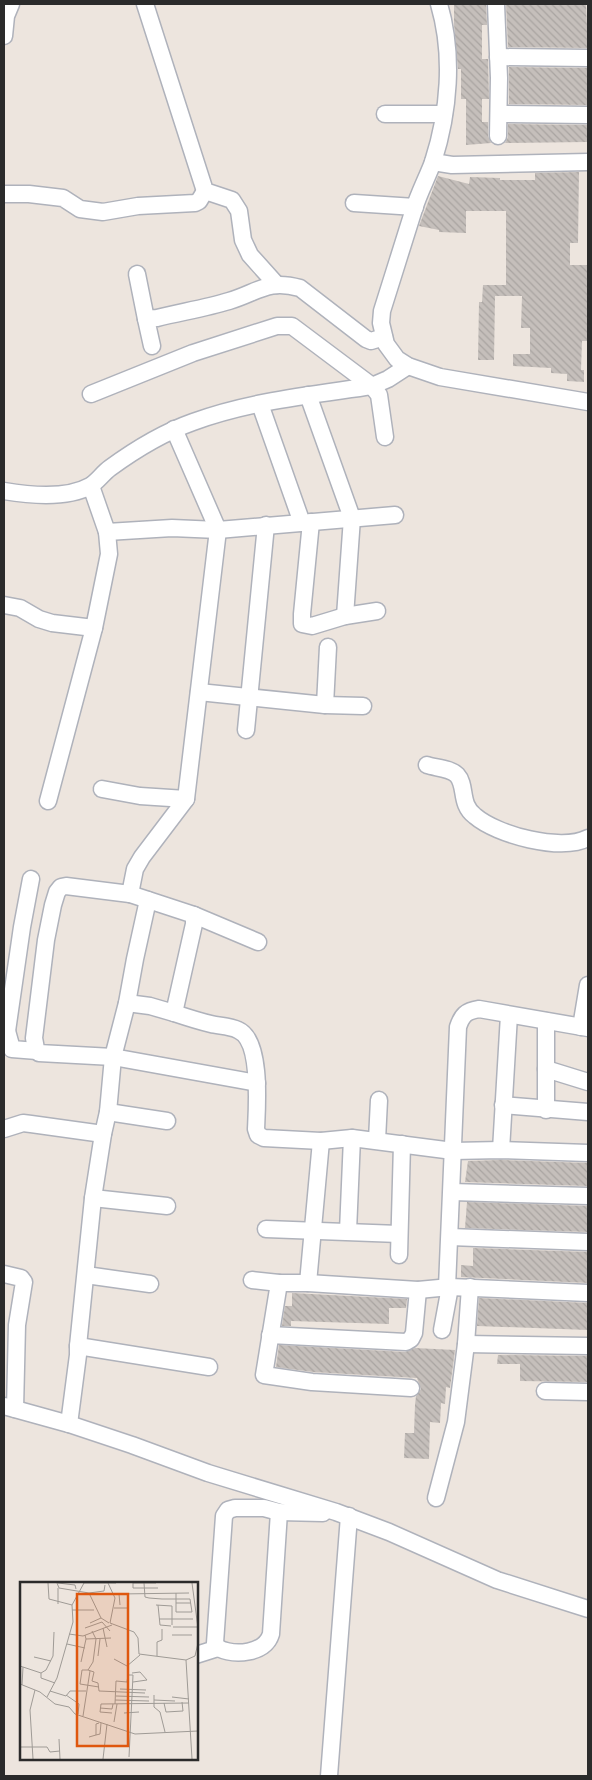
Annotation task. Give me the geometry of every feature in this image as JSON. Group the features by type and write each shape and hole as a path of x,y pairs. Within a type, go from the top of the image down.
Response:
{"street":[{"path":"4,36 6,16 11,4"},
{"path":"4,194 29,194 63,198 80,209 103,212 138,206 196,203 199,201 205,191 146,4"},
{"path":"439,4 444,20 448,54 448,88 444,114 433,162 415,207 382,311 381,323 384,337 392,353 408,366 440,377 588,402"},
{"path":"496,4 498,136"},
{"path":"498,57 588,58"},
{"path":"385,114 444,114"},
{"path":"499,114 588,115"},
{"path":"433,162 452,165 588,162"},
{"path":"205,191 232,200 239,211 243,240 250,255 277,285"},
{"path":"354,203 415,207"},
{"path":"137,274 152,346"},
{"path":"146,319 231,301 264,286 287,285 300,288 366,339 372,341 384,337"},
{"path":"91,394 193,353 277,326 287,325 292,326 372,386 379,396 385,437"},
{"path":"4,491 47,495 74,492 91,486 107,469 143,444 174,429 230,410 372,386 388,379 408,366"},
{"path":"308,396 352,518 345,616"},
{"path":"260,404 306,522 302,624 312,626 345,616 377,611"},
{"path":"130,894 134,869 186,799 218,530 174,429"},
{"path":"48,801 94,628 109,554 107,532 91,486"},
{"path":"107,532 172,528 218,530 395,515"},
{"path":"246,730 266,525"},
{"path":"4,605 20,608 39,619 52,623 94,628"},
{"path":"325,705 328,647"},
{"path":"199,692 325,705 362,706"},
{"path":"427,766 449,771 457,775 468,809 475,817 500,830 560,844 584,841 588,838"},
{"path":"102,790 140,796 186,799"},
{"path":"32,879 5,1031 12,1049 37,1051 39,1054 113,1057 257,1084"},
{"path":"37,1051 34,1038 46,940 52,905 61,887 130,894 194,915 258,942"},
{"path":"70,1424 93,1198 108,1112 113,1057 127,1003 134,959 148,900"},
{"path":"174,1013 194,924 194,915"},
{"path":"442,1330 449,1287 452,1151 458,1027 461,1018 468,1011 479,1009 585,1028 588,985"},
{"path":"127,1003 150,1006 237,1030 244,1034 250,1044 257,1072 256,1129 258,1135 264,1138 321,1141 352,1138 452,1151 501,1150 588,1153"},
{"path":"501,1150 509,1015"},
{"path":"546,1020 546,1110"},
{"path":"546,1069 588,1082"},
{"path":"377,1140 379,1100"},
{"path":"503,1106 588,1112"},
{"path":"108,1112 167,1121"},
{"path":"4,1129 23,1123 103,1134"},
{"path":"348,1231 352,1138"},
{"path":"308,1283 321,1141"},
{"path":"399,1255 402,1144"},
{"path":"452,1192 588,1196"},
{"path":"93,1198 167,1206"},
{"path":"266,1229 399,1234"},
{"path":"450,1237 588,1242"},
{"path":"4,1274 21,1278 24,1282 17,1326 9,1407 70,1424 208,1473 342,1514 496,1580 588,1609"},
{"path":"86,1275 150,1284"},
{"path":"252,1280 418,1290 449,1287 588,1293"},
{"path":"279,1283 264,1375 312,1382 411,1388"},
{"path":"436,1498 456,1422 466,1344 470,1288"},
{"path":"270,1335 406,1342 414,1334 418,1290"},
{"path":"466,1344 588,1346"},
{"path":"78,1346 209,1367"},
{"path":"545,1390 588,1392"},
{"path":"279,1512 270,1639 255,1650 244,1653 225,1651 218,1648 215,1643 224,1516 228,1510 235,1508 264,1508 279,1512 342,1514"},
{"path":"329,1776 342,1514"},
{"path":"198,1654 218,1648"}],"building":[{"path":"454,4 486,4 487,25 482,25 482,59 488,59 489,99 482,99 482,122 488,122 488,136 491,143 466,145 466,99 461,99 461,69 458,69"},
{"path":"506,4 586,4 588,48 508,47"},
{"path":"509,67 588,68 588,105 509,104"},
{"path":"508,124 587,125 587,142 505,143 508,137"},
{"path":"579,172 578,243 570,243 570,265 588,265 588,341 582,341 581,370 584,370 584,382 567,381 567,374 551,373 551,368 513,366 513,354 530,354 530,328 521,328 522,296 495,296 494,360 478,360 479,302 482,302 483,285 506,285 506,211 466,211 466,233 439,232 439,230 419,226 438,176 469,184 470,177 500,178 500,180 535,180 535,173"},
{"path":"501,1160 587,1163 588,1186 465,1182 468,1161"},
{"path":"467,1202 588,1206 588,1232 465,1228"},
{"path":"473,1248 588,1252 588,1283 461,1277 461,1265 473,1266"},
{"path":"292,1293 407,1299 406,1308 389,1308 389,1324 291,1321 291,1326 282,1326 285,1306 292,1306"},
{"path":"479,1298 588,1303 588,1330 477,1326"},
{"path":"279,1345 405,1352 415,1348 455,1350 450,1388 446,1387 445,1404 441,1403 440,1423 430,1422 429,1459 404,1458 405,1433 414,1433 416,1396 421,1389 417,1378 313,1372 276,1367"},
{"path":"498,1355 588,1356 588,1382 520,1381 520,1364 497,1364"}]}
